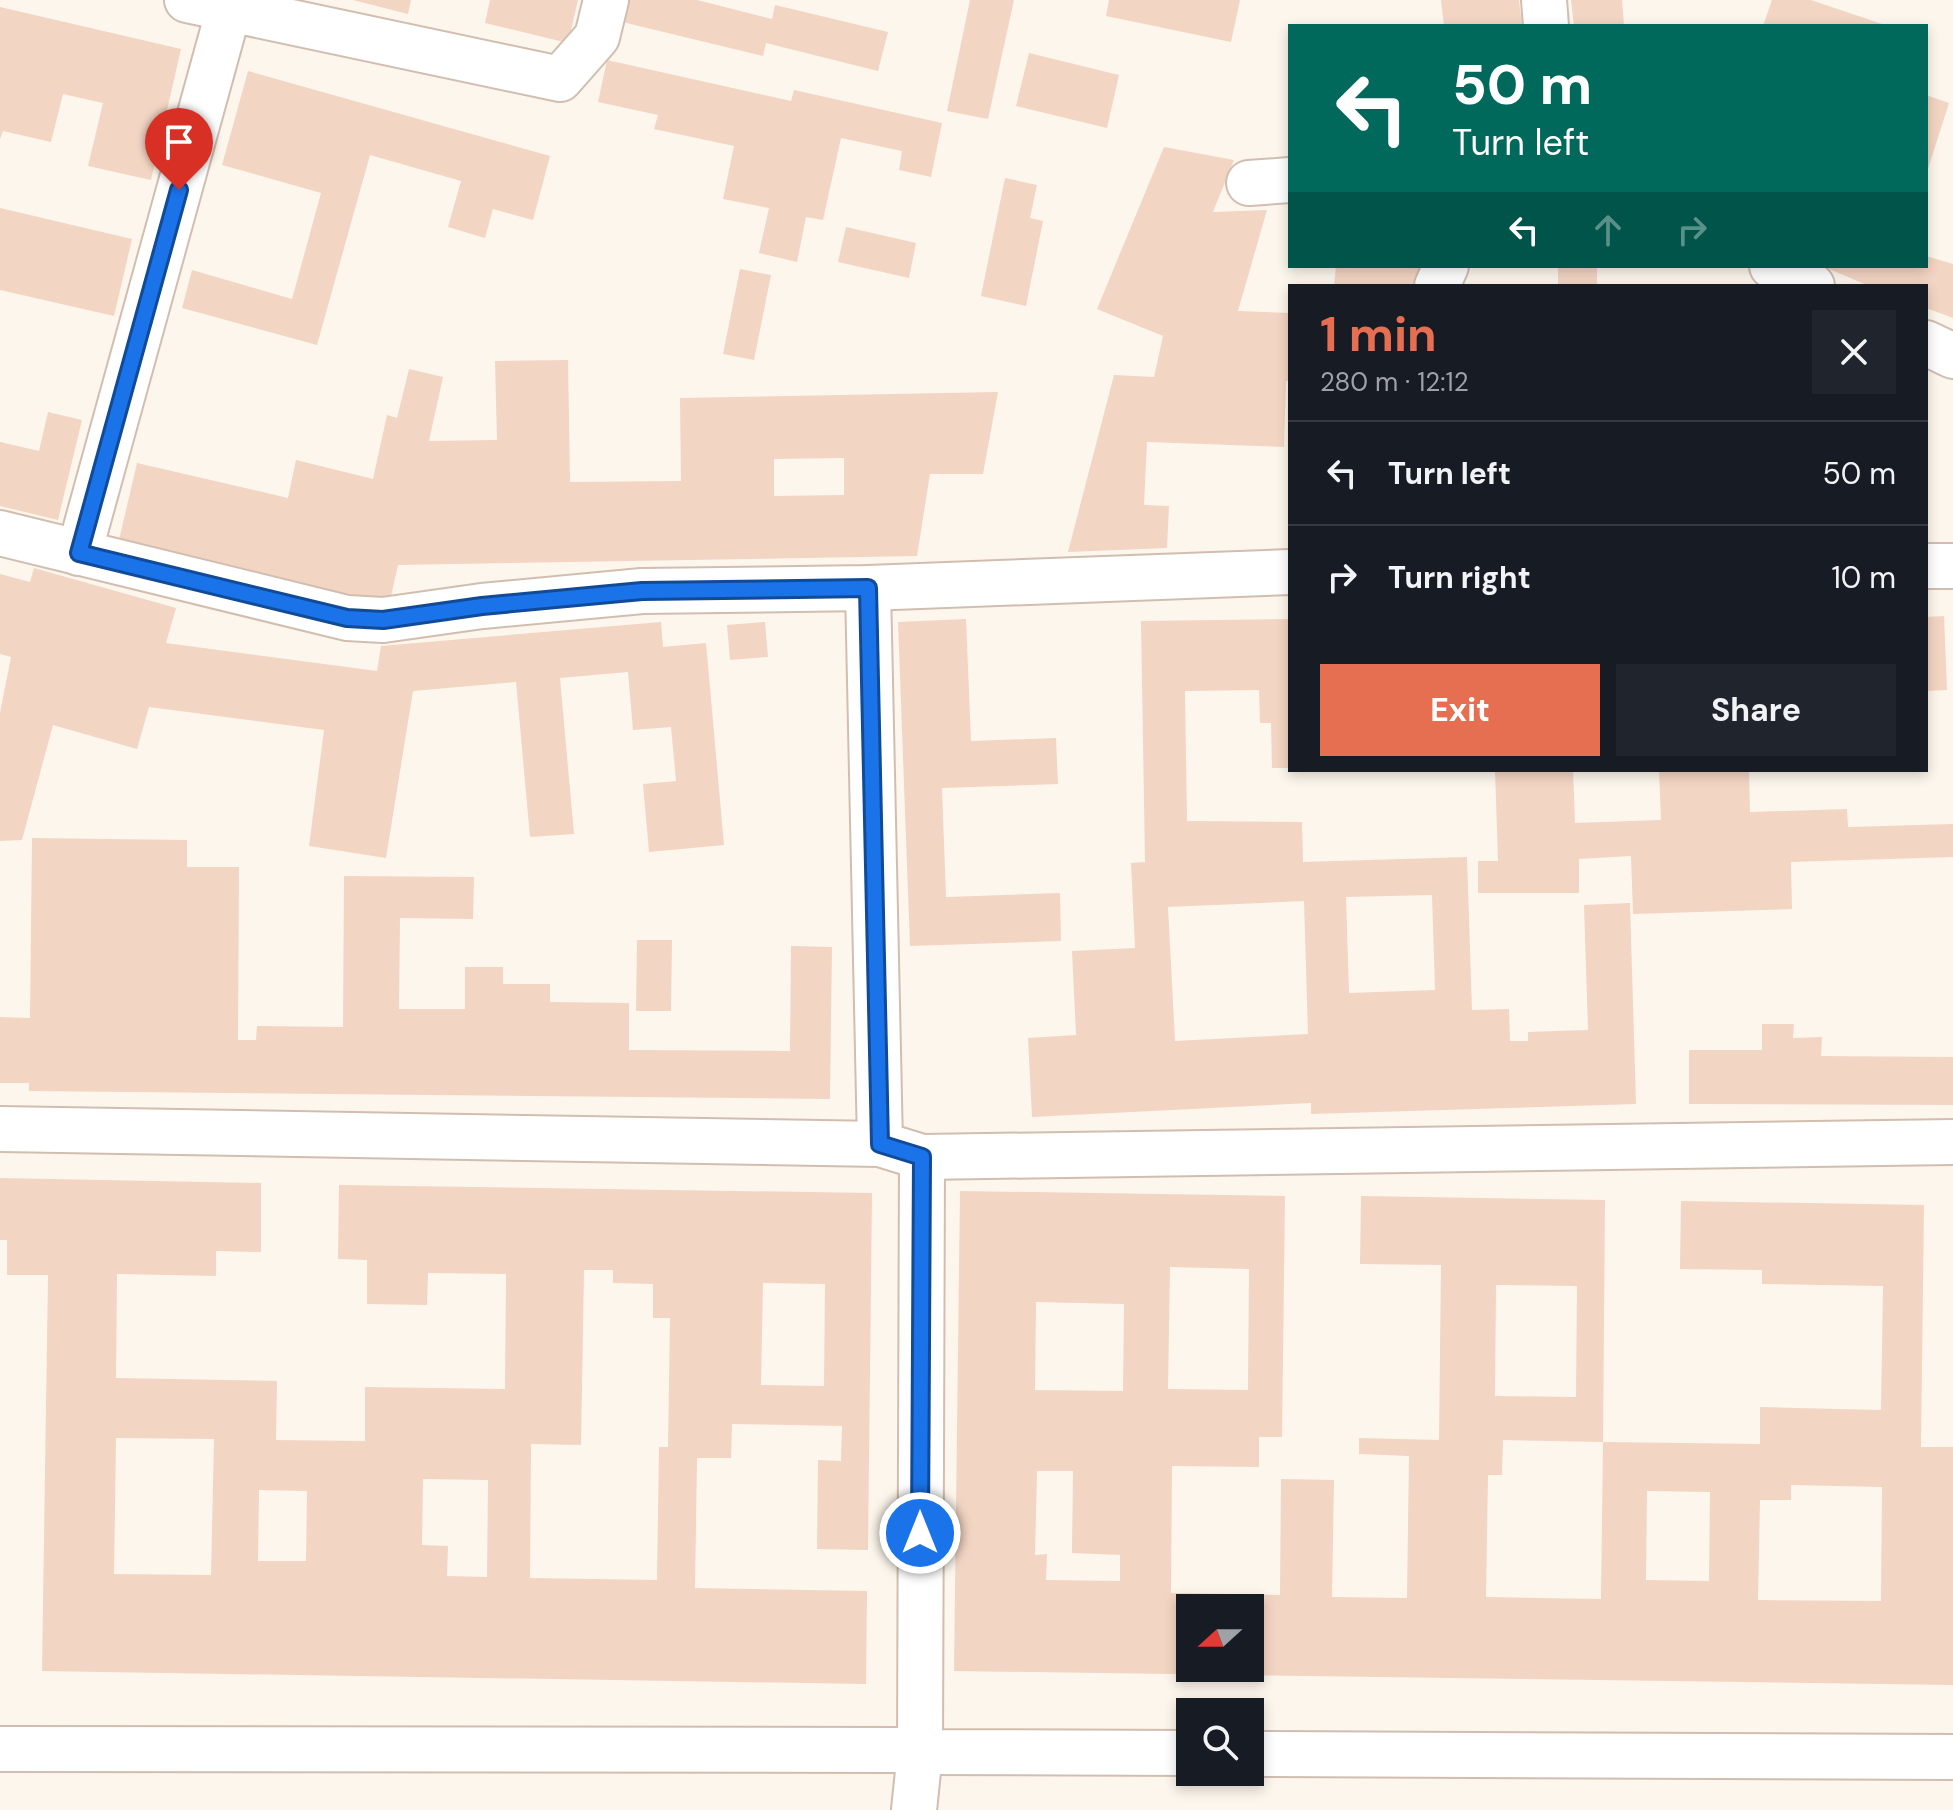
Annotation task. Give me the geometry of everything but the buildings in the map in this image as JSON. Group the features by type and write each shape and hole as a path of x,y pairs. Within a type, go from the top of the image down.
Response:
{"street":[{"path":"79,553 208,5 560,79 597,37 606,0"},
{"path":"1544,0 1546,24"},
{"path":"1776,268 1808,284"},
{"path":"1928,344 1953,356"},
{"path":"0,533 347,618 383,620 482,606 642,591 868,588 1288,572"},
{"path":"1928,566 1953,566"},
{"path":"868,588 880,1144"},
{"path":"0,1129 880,1144 922,1157 1953,1142"},
{"path":"914,1810 920,1752 922,1157"},
{"path":"0,1749 1176,1753"},
{"path":"1264,1754 1953,1757"}],"route":[{"path":"179,190 79,553 347,618 383,620 482,606 642,591 868,588 880,1144 922,1157 920,1533"}]}
